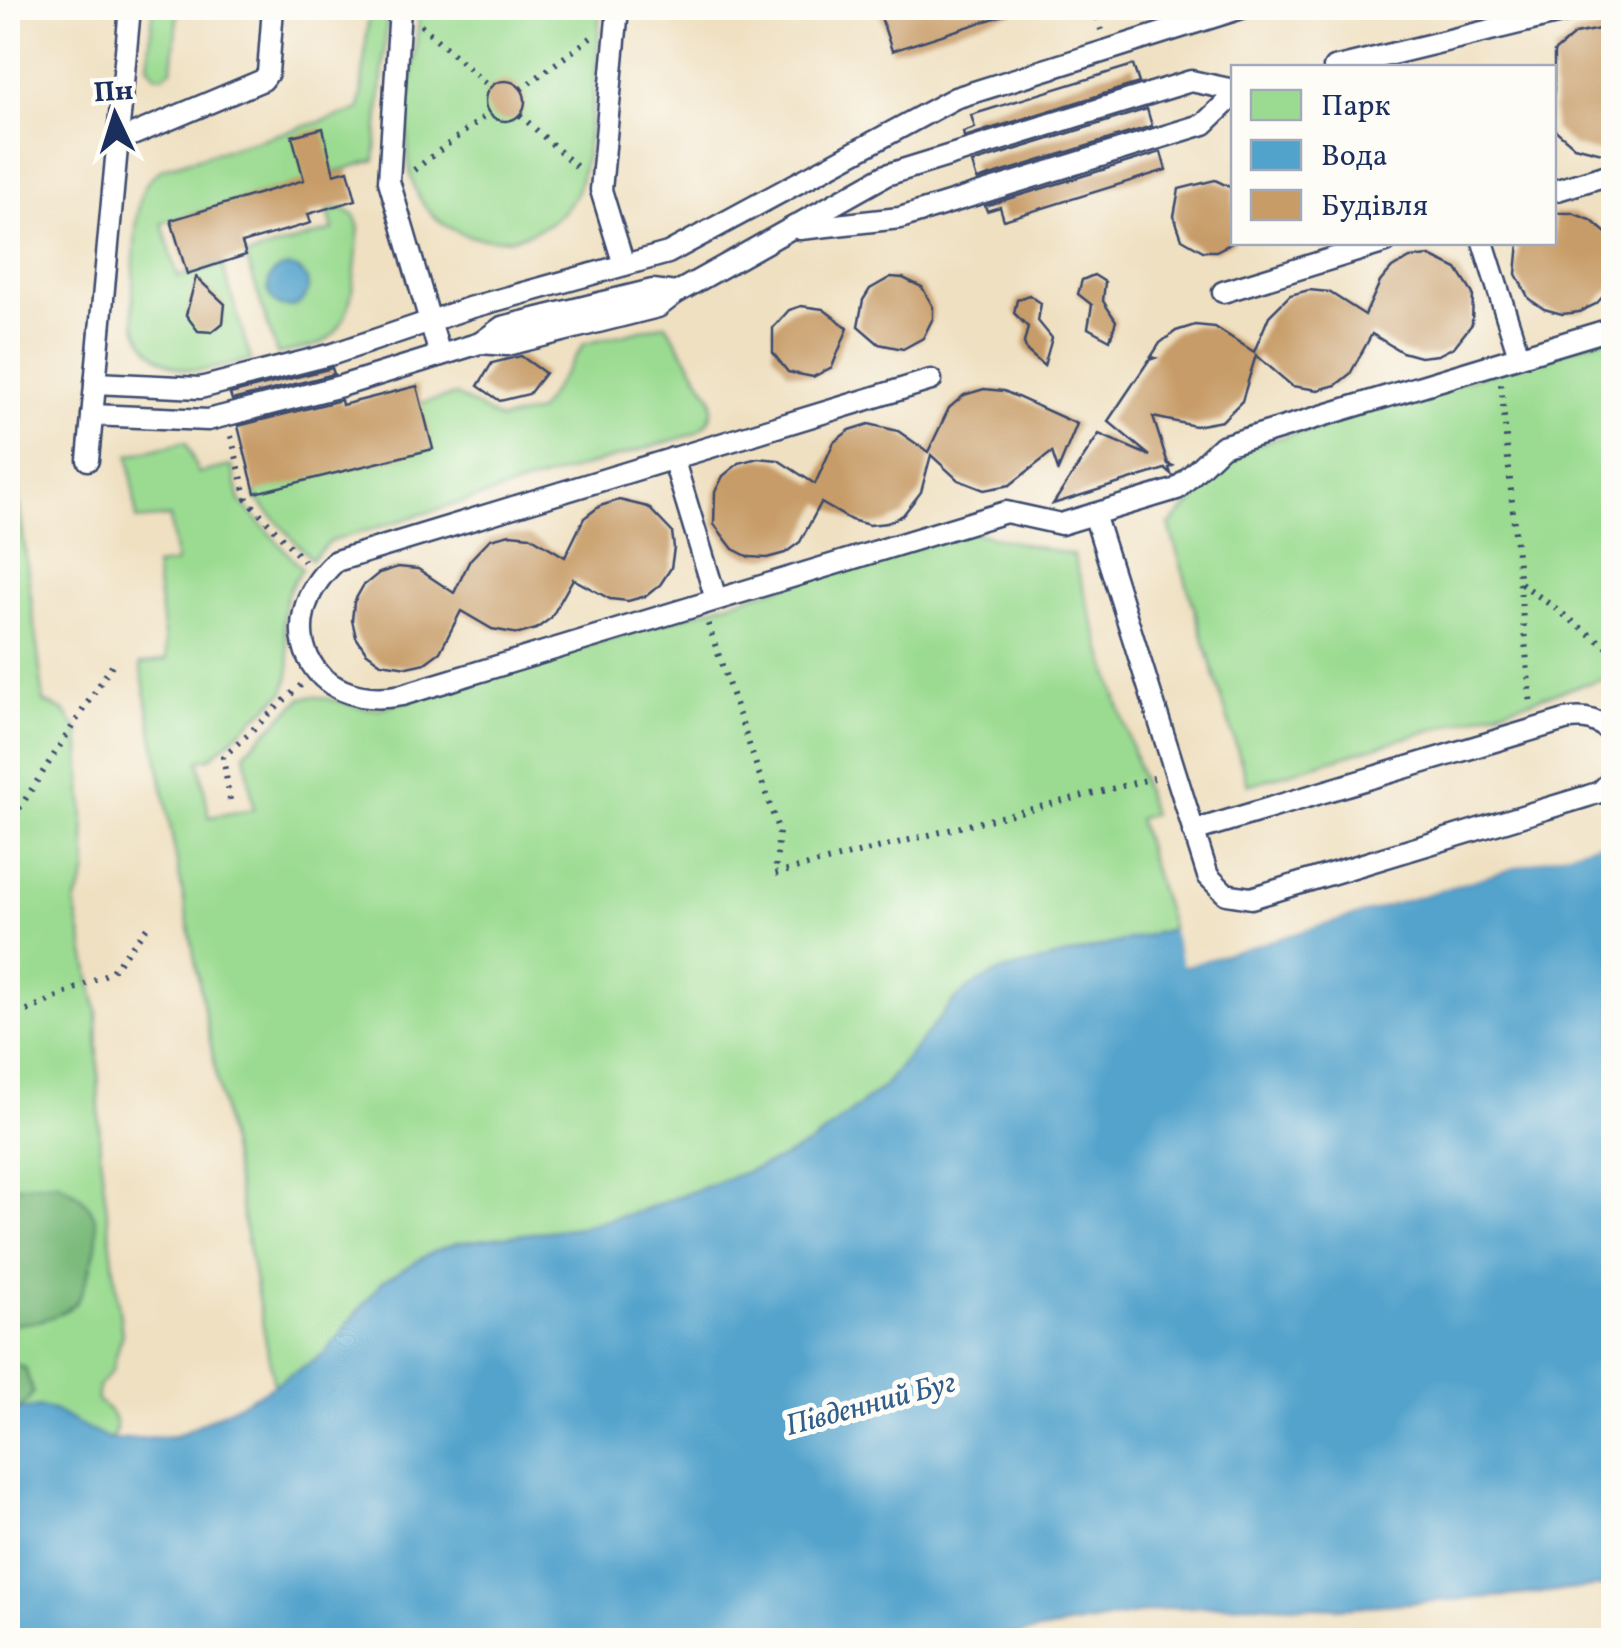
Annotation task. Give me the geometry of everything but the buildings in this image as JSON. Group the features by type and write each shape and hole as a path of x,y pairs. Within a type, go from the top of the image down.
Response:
{"lane":[{"path":"88,460 130,8"},
{"path":"118,141 263,80 268,73 273,8"},
{"path":"95,383 200,388 333,354 668,253 954,98 1242,8"},
{"path":"1346,65 1581,8"},
{"path":"617,13 602,190 624,265"},
{"path":"408,14 391,187 440,355"},
{"path":"92,415 208,420 341,386 504,336 676,293 886,175 1190,81 1231,91"},
{"path":"788,230 900,218 1204,124 1231,95"},
{"path":"1556,190 1614,173"},
{"path":"1223,292 1376,245"},
{"path":"1484,245 1509,359"},
{"path":"931,380 336,561 318,577 304,601 300,626 305,650 316,670 334,686 355,696 379,699 1006,512 1061,524 1177,488 1222,446 1614,328"},
{"path":"673,458 709,601"},
{"path":"1094,514 1193,831 1215,887 1238,898 1251,898 1588,796 1600,792 1614,778"},
{"path":"1193,831 1578,718 1603,725 1614,736"}],"path":[{"path":"521,89 617,13"},
{"path":"408,14 490,88"},
{"path":"391,187 489,113"},
{"path":"520,115 602,190"},
{"path":"1509,359 1520,582 1533,730"},
{"path":"226,415 247,499 318,577"},
{"path":"1520,582 1614,652"},
{"path":"709,601 779,832 775,874 1175,772"},
{"path":"8,826 112,665"},
{"path":"230,800 223,757 316,670"},
{"path":"8,1020 111,972 148,926"}],"green space":[{"path":"153,8 178,8 172,69 163,76 155,75 148,65"},
{"path":"369,8 388,8 375,160 162,223 178,277 222,264 251,360 199,370 168,363 144,343 135,318 135,237 145,186 164,168 360,110"},
{"path":"420,8 599,8 592,105 579,183 574,197 557,217 535,231 485,239 460,233 439,220 422,201 408,158 410,93"},
{"path":"343,209 354,215 359,228 347,311 330,337 317,345 277,354 246,256 333,230 328,211"},
{"path":"666,324 712,398 709,420 691,435 331,541 311,559 256,498 255,493 421,403 456,395 500,420 538,412 584,344"},
{"path":"1613,335 1613,682 1585,684 1248,785 1169,525 1249,447"},
{"path":"186,442 198,473 232,466 240,501 302,569 284,604 289,663 283,693 210,758 199,760 209,817 254,809 245,752 302,698 321,697 380,708 966,531 1073,555 1152,814 1138,819 1172,929 1000,972 970,987 883,1087 813,1142 778,1160 637,1212 579,1227 457,1243 363,1304 324,1354 274,1385 140,664 167,660 155,566 176,563 170,517 137,520 129,455"},
{"path":"12,446 44,702 64,711 79,732 87,872 75,904 97,1011 100,1154 122,1334 112,1371 98,1387 98,1401 115,1421 116,1431 109,1440 56,1414 21,1408 33,1393 25,1368 8,1362 8,1325 43,1320 76,1303 91,1268 56,1182 8,1187 8,491"},
{"path":"56,1182 82,1199 95,1219 96,1244 84,1286 69,1309 44,1320 8,1325 8,1187"},
{"path":"8,1362 25,1368 33,1393 21,1408 8,1411"}],"water":[{"path":"288,267 302,273 308,287 302,301 288,307 274,301 268,287 274,273"},
{"name":"Південний Буг","path":"1613,838 1613,1585 1338,1608 1250,1604 1170,1608 987,1640 8,1640 8,1411 40,1407 53,1410 109,1440 176,1436 259,1394 324,1354 382,1282 434,1251 457,1243 579,1227 637,1212 778,1160 813,1142 883,1087 953,1002 970,987 999,972 1172,929 1184,966"}],"pier":[{"path":"1614,833 1613,838 1183,966 1172,929 1177,928 1187,960"}]}
